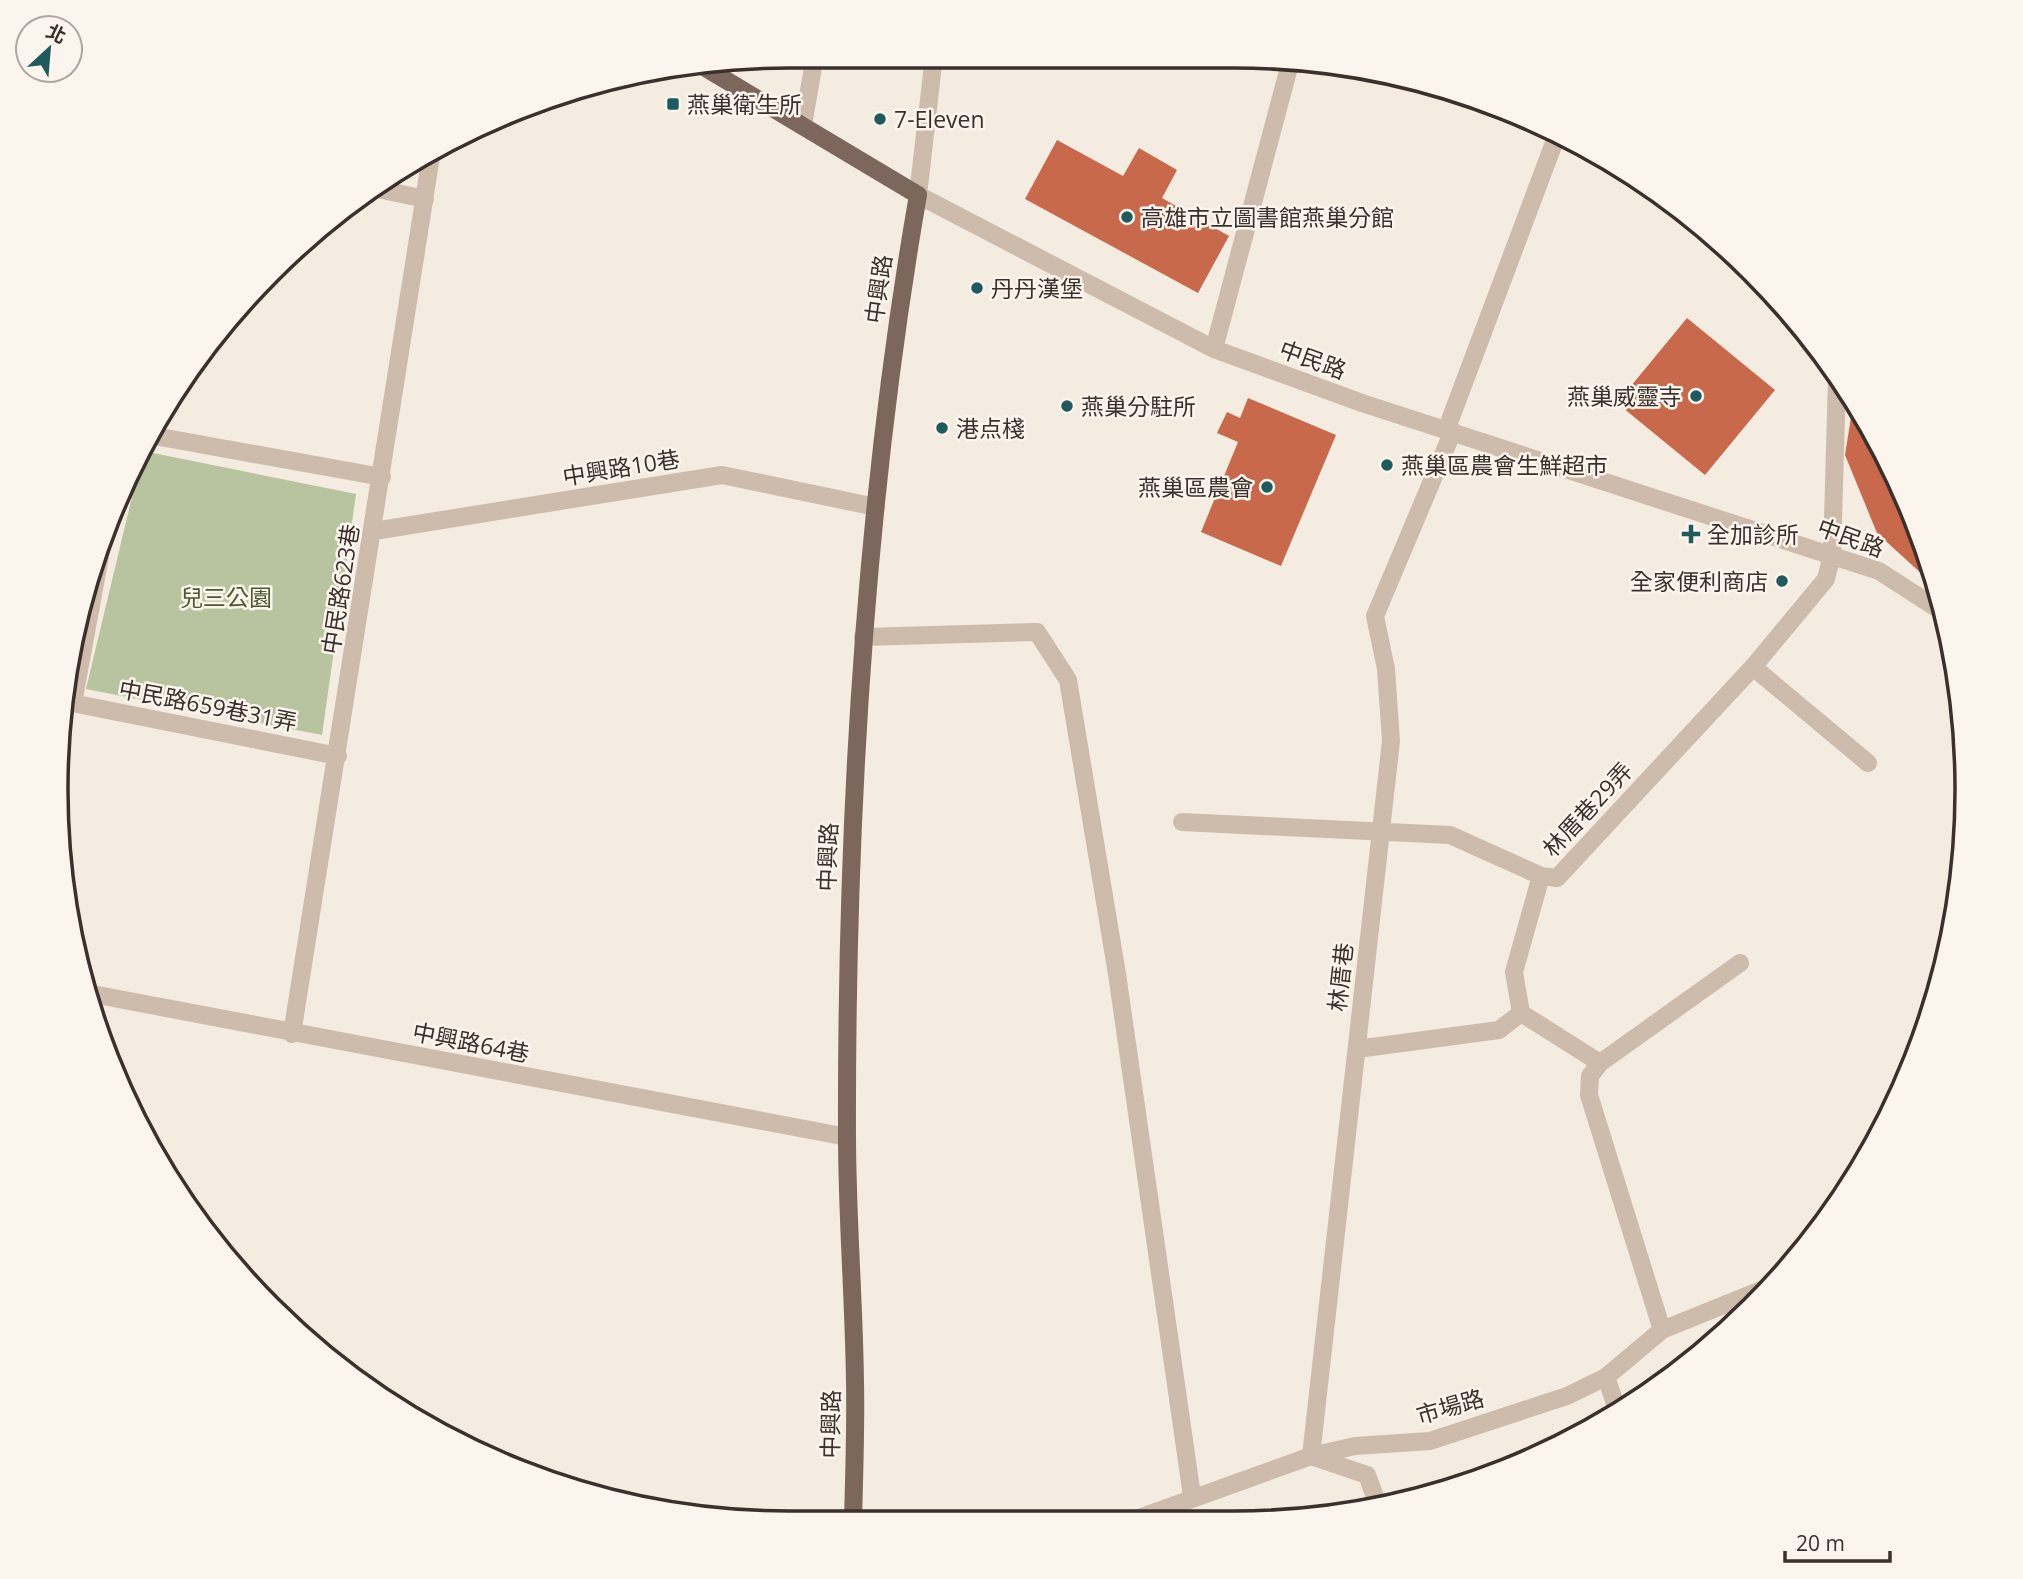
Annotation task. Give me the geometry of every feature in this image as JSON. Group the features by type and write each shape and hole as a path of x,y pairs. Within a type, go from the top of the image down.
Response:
{"main road":[{"name":"中民路","path":"713,72 918,195"},
{"name":"中興路","path":"853,1511 855,1385 847,1137 851,848 863,636 876,507 901,292 918,195"}],"street":[{"path":"803,125 813,68"},
{"path":"918,195 933,68"},
{"path":"1214,349 1288,71"},
{"name":"林厝巷","path":"1311,1456 1391,741 1386,669 1375,616 1450,430 1555,144"},
{"name":"中民路623巷","path":"292,1034 430,165"},
{"path":"388,191 425,199"},
{"name":"中民路","path":"918,195 1214,349 1350,398 1879,570 1930,604"},
{"name":"林厝巷29弄","path":"1521,1013 1514,972 1541,876 1557,878 1753,667 1826,579 1832,555 1837,395"},
{"path":"161,437 382,477"},
{"name":"中興路10巷","path":"373,531 722,475 876,507"},
{"path":"863,636 1037,632 1068,680 1117,974 1192,1496"},
{"path":"1753,667 1868,763"},
{"name":"中民路659巷31弄","path":"73,704 338,755"},
{"path":"1182,822 1450,835 1541,876"},
{"path":"1662,1330 1589,1095 1590,1076 1600,1063 1740,964"},
{"name":"中興路64巷","path":"99,996 847,1137"},
{"path":"1357,1049 1499,1030 1521,1013 1600,1063"},
{"name":"市場路","path":"1155,1511 1311,1456 1355,1446 1430,1441 1567,1396 1606,1377 1662,1330 1749,1295"},
{"path":"1606,1377 1614,1401"},
{"path":"1311,1456 1367,1475 1375,1497"}],"green space":[{"name":"兒三公園","path":"152,453 356,494 322,735 86,689 134,490"}],"building":[{"name":"高雄市立圖書館燕巢分館","path":"1057,140 1123,176 1139,148 1177,170 1162,198 1229,236 1198,293 1025,199"},
{"name":"燕巢威靈寺","path":"1687,318 1775,390 1705,475 1617,403"},
{"name":"燕巢區農會","path":"1248,398 1336,435 1281,566 1201,532 1238,442 1217,433 1227,412 1240,418"},
{"path":"1851,418 1900,513 1921,573 1877,533 1845,455"}],"place":[{"name":"燕巢衛生所","path":"673,104"},
{"name":"7-Eleven","path":"880,119"},
{"name":"高雄市立圖書館燕巢分館","path":"1127,217"},
{"name":"丹丹漢堡","path":"977,288"},
{"name":"燕巢威靈寺","path":"1696,396"},
{"name":"燕巢分駐所","path":"1067,406"},
{"name":"港点棧","path":"942,428"},
{"name":"燕巢區農會生鮮超市","path":"1387,465"},
{"name":"燕巢區農會","path":"1267,487"},
{"name":"全加診所","path":"1691,534"},
{"name":"全家便利商店","path":"1782,581"}]}
